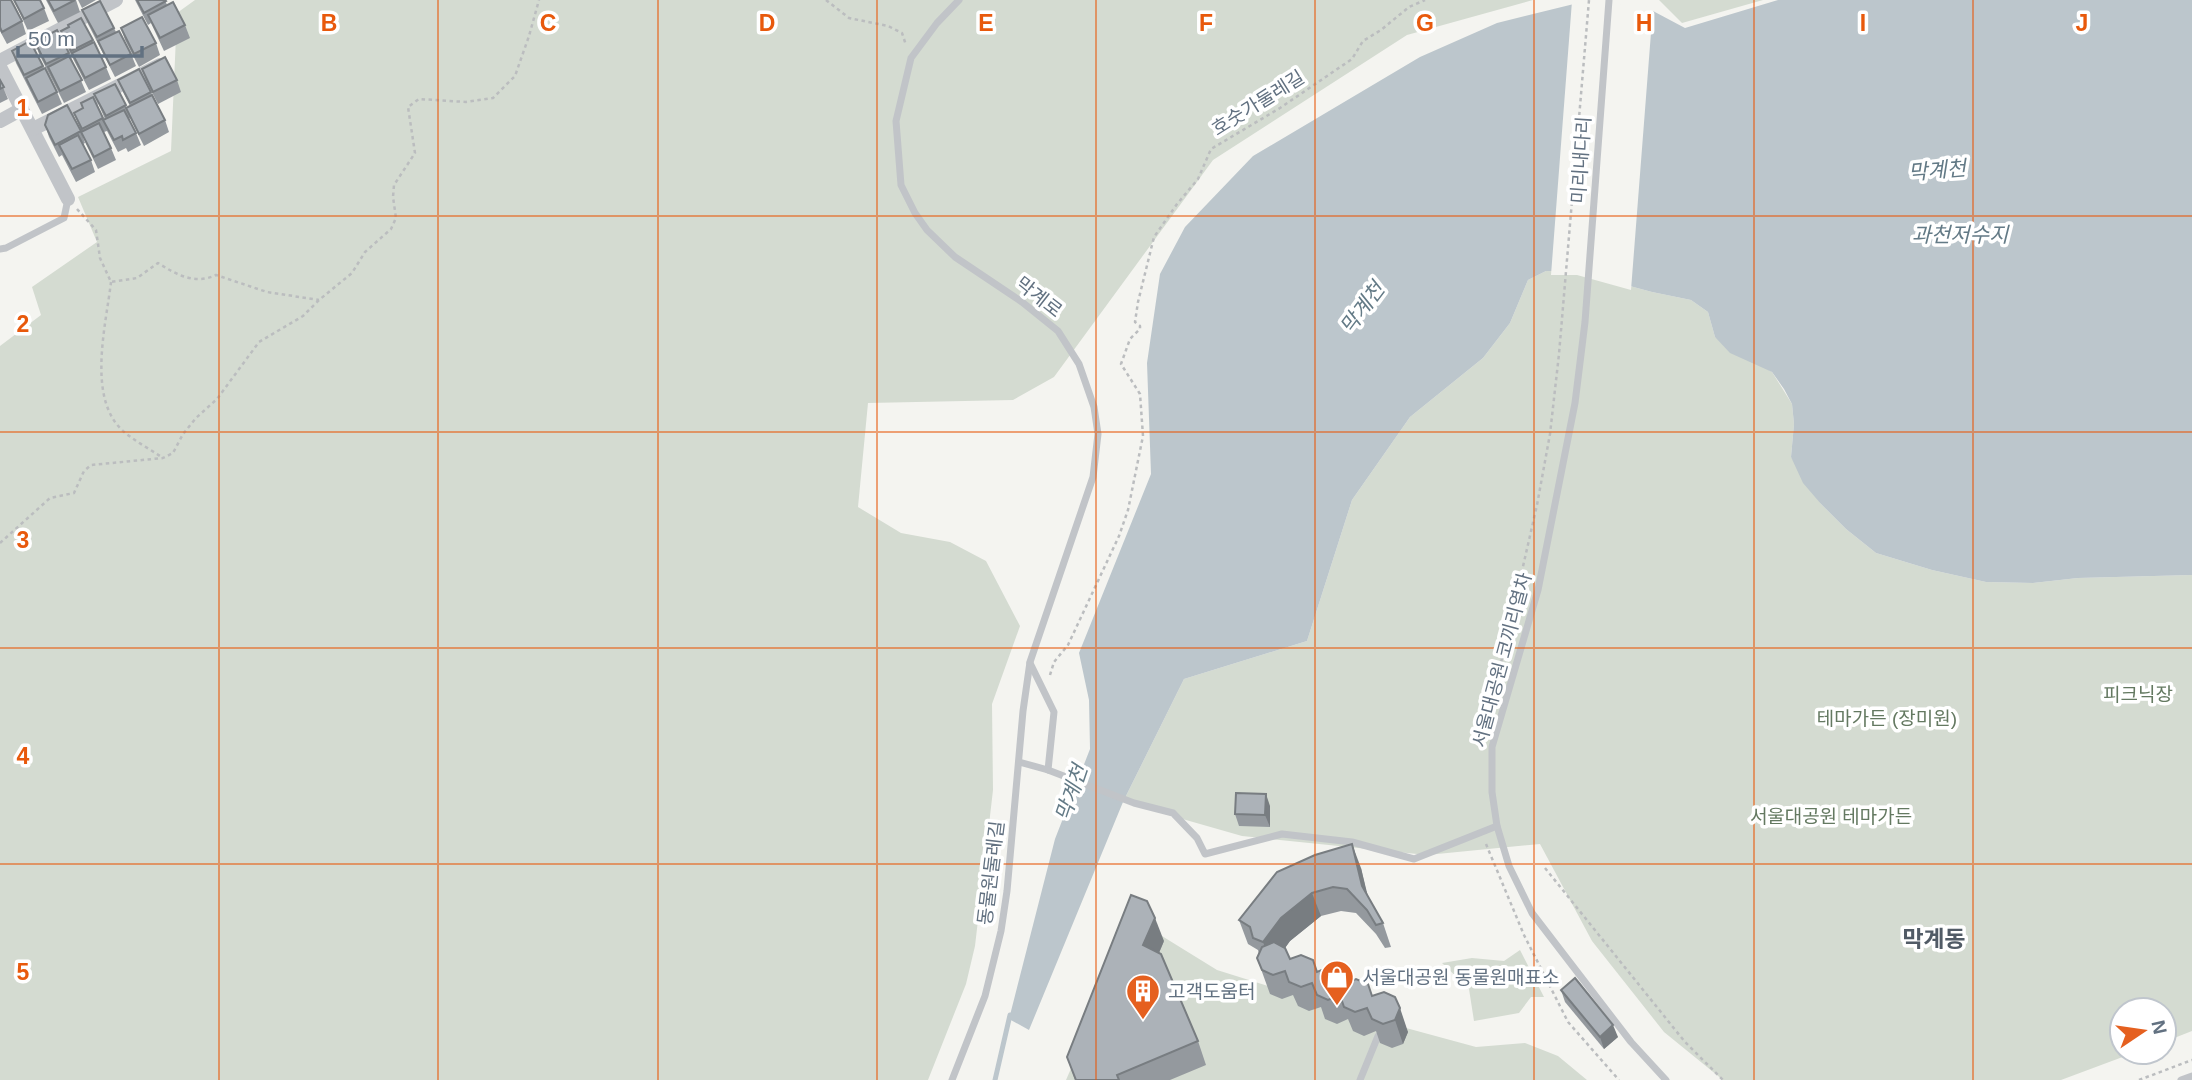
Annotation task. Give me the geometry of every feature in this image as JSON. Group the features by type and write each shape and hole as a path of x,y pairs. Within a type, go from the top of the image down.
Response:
{"street":[{"path":"0,61 116,0"},
{"path":"33,129 163,64"},
{"path":"0,67 68,199"},
{"path":"0,121 22,109"}],"lane":[{"name":"막계로","path":"959,0 937,23 911,58 896,121 901,185 915,214 927,230 955,257 1022,302 1058,331 1079,364 1094,407 1098,434 1093,477 1030,662"},
{"name":"미리내다리","path":"1585,322 1609,0"},
{"path":"0,249 64,219 68,199"},
{"name":"서울대공원 코끼리열차","path":"1585,322 1575,403 1544,563 1492,747 1492,792 1497,827 1509,866 1532,913 1631,1042 1666,1080"},
{"path":"1030,662 1054,712 1048,770"},
{"name":"동물원둘레길","path":"952,1080 985,996 1001,931 1030,662"},
{"path":"1019,762 1048,770 1134,803 1173,813 1197,838 1205,854 1282,834 1352,842 1414,859 1497,827"},
{"path":"1360,1080 1378,1036"},
{"path":"2181,1080 2192,1076"}],"path":[{"path":"0,543 50,498 74,493 84,471 91,465 163,458 173,453 183,434 217,399 259,341 303,316 352,273 365,252 391,229 396,218 394,185 415,153 408,107 418,99 466,102 493,98 515,76 539,0"},
{"path":"826,0 849,19 888,26 902,33 911,58"},
{"name":"호숫가둘레길","path":"1044,691 1055,662 1068,645 1119,536 1128,510 1143,436 1140,394 1121,364 1130,339 1140,329 1135,322 1138,302 1154,237 1198,179 1211,149 1280,108 1352,59 1363,41 1409,7 1425,0"},
{"name":"미리내다리","path":"1494,694 1550,434 1589,0"},
{"path":"68,199 96,230 100,258 111,282 100,377 106,404 121,429 163,458"},
{"path":"111,282 137,278 158,263 180,278 207,279 216,275 267,292 319,300"},
{"path":"1481,833 1524,935 1568,1022 1619,1080"},
{"path":"1545,868 1685,1042 1723,1080"},
{"path":"2139,1080 2192,1060"}],"green space":[{"path":"195,0 1533,0 1407,35 1213,160 1054,377 1013,400 868,403 858,507 901,533 950,542 986,561 1020,626 992,704 993,790 975,946 966,984 928,1080 0,1080 0,346 41,315 32,287 97,242 78,197 171,151 177,13"},
{"path":"1659,0 1763,0 1682,23"},
{"name":"서울대공원 테마가든","path":"1546,271 1578,272 1691,300 1708,312 1715,337 1772,372 1792,404 1794,424 1791,457 1821,504 1876,553 1932,570 1986,582 2033,583 2078,578 2192,575 2192,1031 2178,1036 2178,996 2108,996 2108,1062 2061,1080 1723,1080 1664,1032 1592,941 1540,844 1427,855 1242,836 1123,802 1184,679 1307,641 1352,500 1410,417 1483,358 1510,323 1528,280"},
{"path":"1136,920 1217,970 1384,1022 1476,1047 1525,1043 1558,1056 1587,1080 1066,1080"},
{"path":"1520,950 1544,997 1531,997 1519,1013 1474,1021 1469,989 1442,963 1472,958 1504,961"}],"water":[{"name":"과천저수지","path":"1778,0 2192,0 2192,575 2078,578 2033,583 1986,582 1932,570 1876,553 1846,529 1803,483 1791,457 1794,424 1792,404 1784,389 1772,372 1730,353 1715,337 1708,312 1691,300 1578,272 1546,271 1528,280 1510,323 1483,358 1410,417 1352,500 1307,641 1184,679 1123,802 1029,1030 1009,1019 1055,839 1090,749 1089,700 1079,653 1151,474 1147,363 1160,274 1185,227 1253,156 1420,57 1497,23 1578,3 1653,11 1685,28"}],"pier":[{"path":"1572,1 1653,7 1631,290 1577,275 1551,275"}],"building":[{"path":"0,0 11,0 22,21 2,32 0,27"},
{"path":"14,0 40,0 44,8 24,19"},
{"path":"48,0 75,0 54,11"},
{"path":"137,0 165,0 166,1 144,13"},
{"path":"100,1 114,28 97,37 82,10"},
{"path":"173,2 185,25 160,38 148,15"},
{"path":"142,17 156,43 134,54 121,28"},
{"path":"81,18 93,40 71,51 61,31"},
{"path":"57,30 69,53 46,64 35,42"},
{"path":"119,31 131,54 110,65 98,41"},
{"path":"30,41 43,66 24,75 12,51"},
{"path":"94,42 106,67 85,78 72,53"},
{"path":"69,56 82,80 60,91 48,67"},
{"path":"165,57 177,80 153,92 142,69"},
{"path":"45,68 57,92 38,102 26,78"},
{"path":"139,69 151,92 130,103 118,80"},
{"path":"115,84 126,105 106,116 94,94"},
{"path":"152,95 165,120 139,134 126,108"},
{"path":"93,97 103,118 82,129 74,113 83,108 81,103"},
{"path":"67,105 81,131 55,145 45,125 48,115"},
{"path":"124,110 136,133 123,140 122,136 114,140 103,120"},
{"path":"99,123 111,148 94,157 81,132"},
{"path":"78,135 91,160 72,169 59,145"},
{"path":"1236,793 1266,794 1265,815 1235,814"},
{"path":"1352,844 1362,886 1383,923 1376,925 1367,910 1347,889 1333,887 1312,893 1281,918 1263,942 1253,938 1250,927 1239,920 1277,872 1315,855"},
{"name":"고객도움터","path":"1131,895 1147,901 1155,918 1143,945 1161,954 1198,1041 1117,1075 1119,1080 1076,1080 1067,1057"},
{"path":"1274,942 1285,948 1290,959 1301,955 1313,960 1317,972 1329,967 1340,972 1345,984 1356,979 1368,984 1372,996 1384,992 1395,997 1400,1008 1395,1020 1383,1024 1372,1019 1367,1008 1355,1012 1344,1007 1340,995 1328,1000 1317,995 1312,983 1301,987 1289,982 1285,971 1273,975 1262,970 1257,958 1262,947"},
{"path":"1575,978 1613,1025 1600,1037 1561,990"}],"waterway":[{"name":"막계천","path":"995,1080 1010,1015"}],"place":[{"name":"서울대공원 동물원매표소","path":"1337,1007"},
{"name":"고객도움터","path":"1143,1021"}],"district":[{"name":"막계동","path":"1934,939"}],"park label":[{"name":"피크닉장","path":"2138,694"},
{"name":"테마가든 (장미원)","path":"1887,718"}]}
